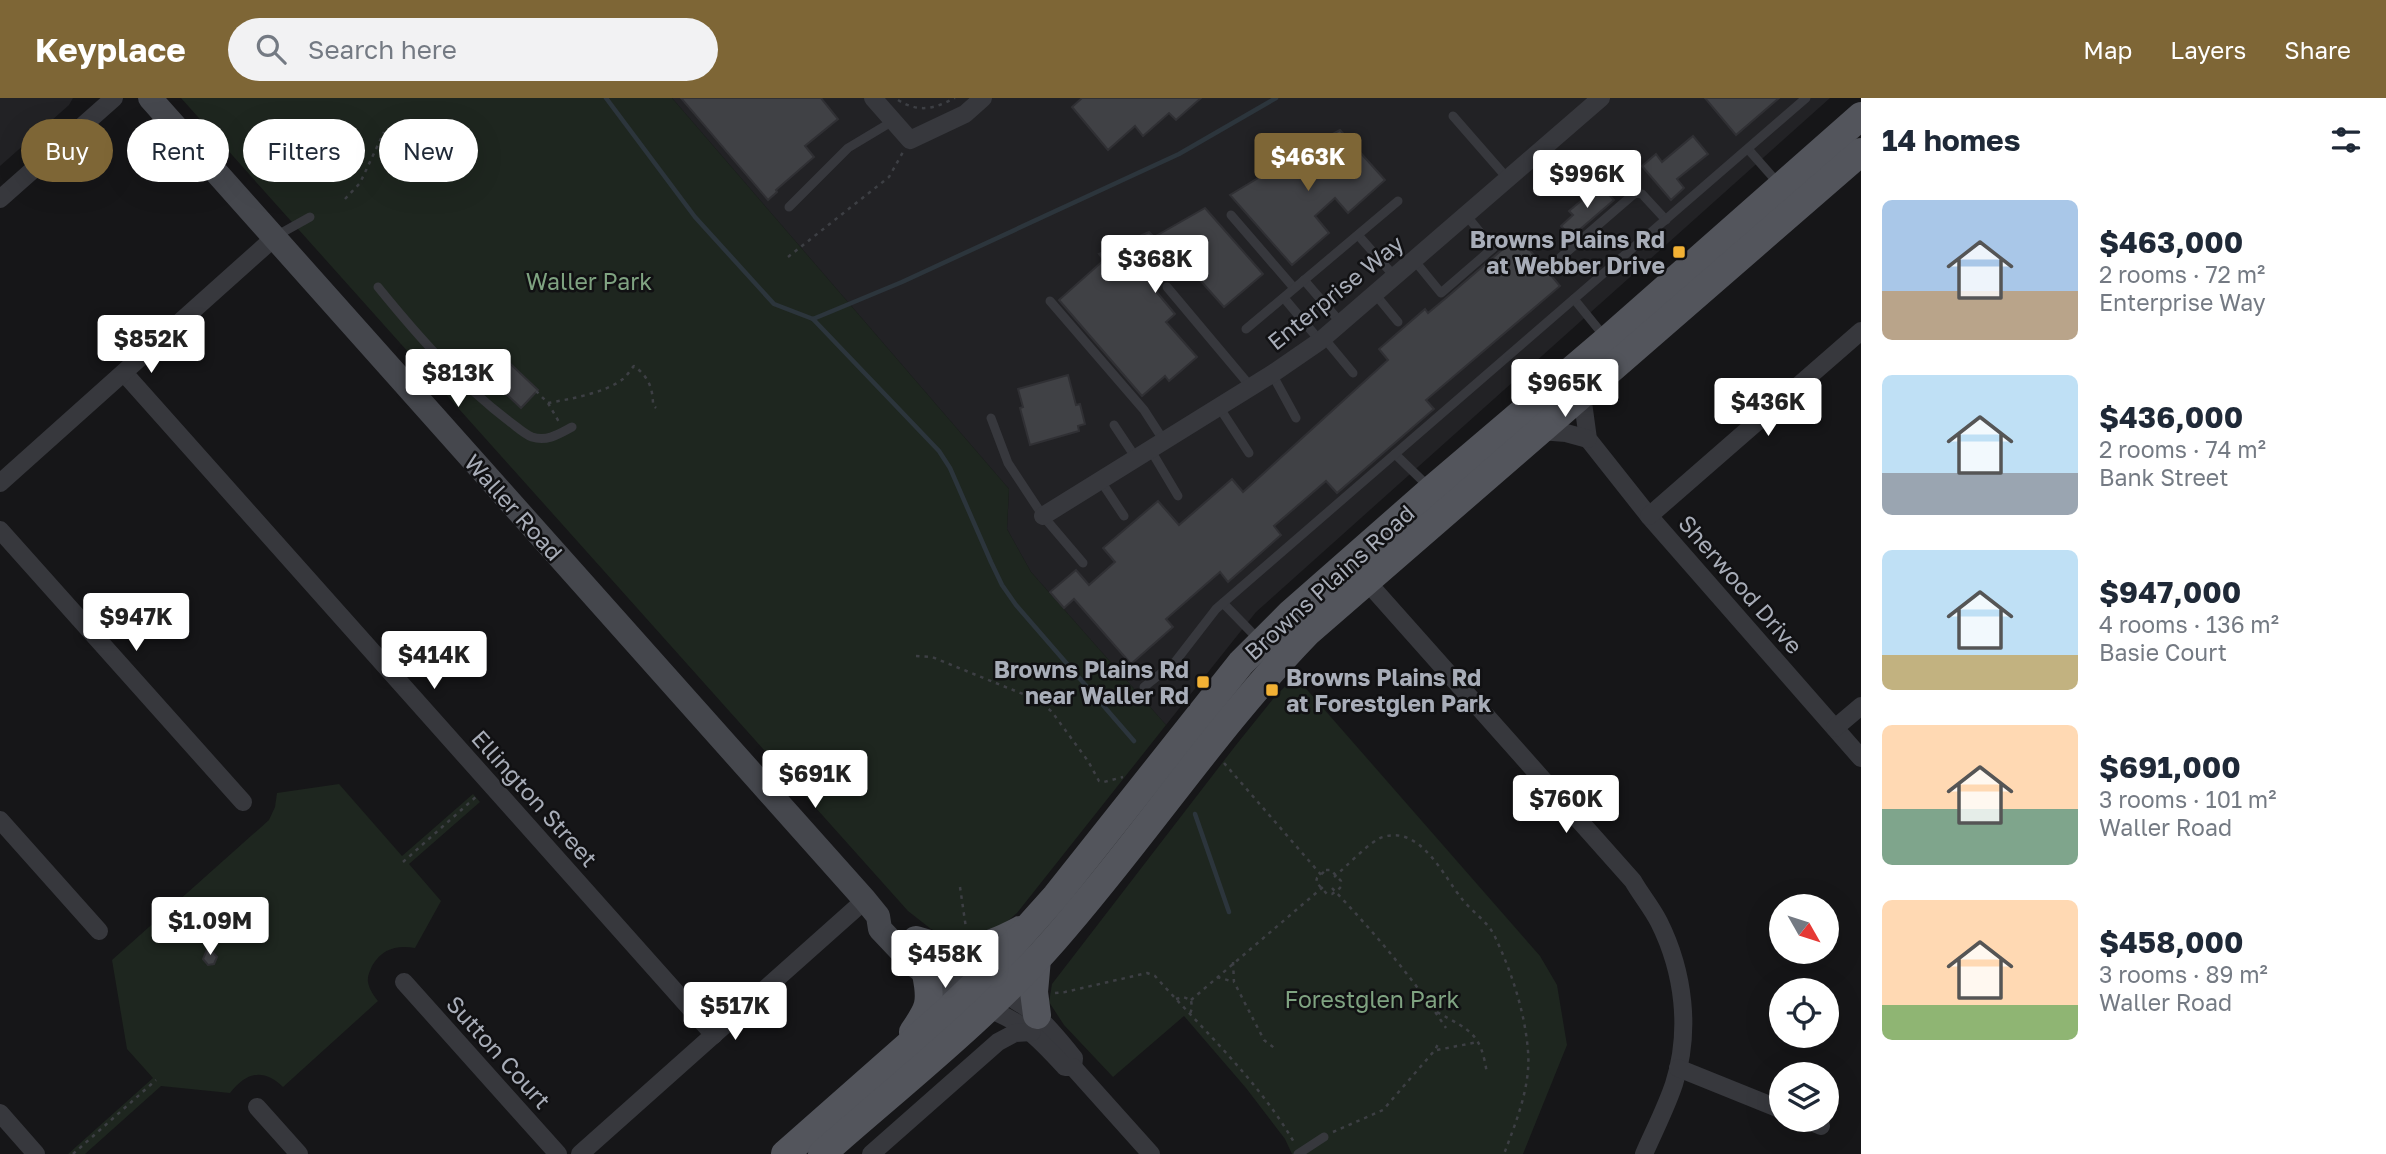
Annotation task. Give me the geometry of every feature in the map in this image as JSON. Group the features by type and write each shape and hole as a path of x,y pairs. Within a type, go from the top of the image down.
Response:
{"main road":[{"path":"1855,133 1860,98"},
{"name":"Browns Plains Road","path":"785,1154 898,1055 1038,959 1265,676 1307,633 1431,490 1608,340 1781,187 1855,133"},
{"name":"Browns Plains Road","path":"822,1154 982,995 1034,923 1241,663 1261,642 1291,613 1359,571 1582,395 1855,133"},
{"path":"916,940 945,949 968,948 994,943 1034,923"},
{"path":"1038,959 1034,992 1039,1013"},
{"path":"898,1055 929,1005 930,992 926,974"}],"street":[{"path":"0,199 114,98"},
{"name":"Waller Road","path":"150,98 871,908 891,920 982,995"},
{"path":"873,98 910,140 965,114 983,98"},
{"name":"Enterprise Way","path":"1043,516 1322,340 1601,98"},
{"path":"0,483 125,374 275,237"},
{"path":"1649,516 1861,331"},
{"name":"Ellington Street","path":"125,374 714,1035"},
{"path":"1540,430 1588,439 1582,395"},
{"name":"Sherwood Drive","path":"1588,439 1649,516 1861,758"},
{"path":"0,530 243,802"},
{"path":"1359,571 1633,881 1658,920 1673,954 1682,992 1684,1032 1674,1084 1644,1154"},
{"path":"1835,728 1861,706"},
{"path":"0,820 99,931"},
{"path":"580,1154 714,1035 871,908"},
{"name":"Waller Road","path":"871,908 880,929 926,974 982,995"},
{"name":"Sutton Court","path":"404,982 558,1154"},
{"path":"982,995 1024,1004 1039,1013 1074,1058 1073,1067 1151,1154"},
{"path":"871,1154 986,1053 1039,1013"},
{"path":"1678,1068 1769,1105"},
{"path":"257,1107 299,1154"},
{"path":"0,1113 36,1154"}],"lane":[{"path":"1144,687 1175,662 1216,609 1806,98"},
{"path":"1453,116 1508,179"},
{"path":"789,207 848,148 893,121"},
{"path":"1748,149 1781,187"},
{"path":"1561,257 1635,193 1642,194 1666,220"},
{"path":"1246,329 1398,201"},
{"path":"1231,215 1294,288"},
{"path":"1414,260 1441,293 1493,248 1466,215"},
{"path":"275,237 310,218"},
{"path":"1358,234 1395,277"},
{"path":"1304,280 1341,323"},
{"path":"378,287 411,327 486,404 530,436 543,439 568,429"},
{"path":"1167,287 1251,387"},
{"path":"1375,294 1398,322"},
{"path":"1284,298 1353,373"},
{"path":"1574,299 1608,340"},
{"path":"1050,301 1144,410 1150,449 1178,496"},
{"path":"1272,374 1296,418"},
{"path":"1219,407 1249,453"},
{"path":"990,418 1008,463 1043,516 1083,563"},
{"path":"1114,425 1150,449"},
{"path":"1395,453 1431,490"},
{"path":"1100,480 1124,516"},
{"path":"1223,603 1261,642"},
{"path":"1299,1154 1324,1137"}],"path":[{"path":"895,98 910,107 922,109 932,109 955,98"},
{"path":"788,257 889,177 910,140"},
{"path":"345,199 360,183 379,143"},
{"path":"548,403 569,400 599,390 623,379 634,366 643,373 653,391 653,405 656,408"},
{"path":"536,391 568,429"},
{"path":"916,656 932,657 1040,701 1052,712 1088,761 1099,781 1129,776"},
{"path":"1222,760 1322,876"},
{"path":"403,862 491,784"},
{"path":"1335,876 1383,837 1408,839 1423,848 1436,861 1461,897 1489,925 1519,1001 1528,1050 1529,1072 1504,1154"},
{"path":"1325,870 1331,870 1341,881 1332,894 1327,894 1316,882 1322,876 1325,870"},
{"path":"960,887 964,917"},
{"path":"1191,1000 1322,887"},
{"path":"1334,890 1364,922 1446,1028"},
{"path":"1233,962 1234,982 1264,1040 1277,1050"},
{"path":"1039,1013 1066,992 1147,973 1155,976 1249,1079 1286,1129 1299,1154"},
{"path":"1217,977 1234,982"},
{"path":"1176,1000 1183,997 1191,1000"},
{"path":"1189,1014 1192,1008 1191,1000"},
{"path":"1434,1010 1460,1023 1478,1042 1483,1050 1487,1074"},
{"path":"1324,1137 1383,1110 1439,1042"},
{"path":"1435,1050 1478,1042"},
{"path":"73,1154 156,1080"}],"shaded area":[{"path":"0,98 73,98 53,119 21,119 21,147 0,166"},
{"path":"672,98 1830,98 1256,612 1166,725 1031,572 1007,529 1009,489"}],"green space":[{"name":"Waller Park","path":"181,98 672,98 1009,489 1007,529 1031,572 1166,725 1017,913 989,937 946,937 931,929 908,911 256,182 365,182 365,119 243,119 243,167 229,152 229,119 200,119"},
{"name":"Forestglen Park","path":"1295,676 1540,956 1557,985 1567,1045 1523,1154 1292,1154 1285,1139 1246,1088 1184,1016 1113,1077 1064,1025 1049,1002 1052,984 1236,745"},
{"path":"339,784 402,856 473,794 480,802 409,864 441,901 415,948 402,947 385,952 372,966 368,982 378,1001 283,1087 262,1075 249,1077 230,1093 161,1086 85,1154 68,1154 153,1078 127,1049 112,960 269,820 277,793"}],"building":[{"path":"681,98 821,98 838,119 805,146 814,157 768,200"},
{"path":"1082,98 1201,98 1176,120 1169,113 1143,136 1135,126 1108,150 1072,107"},
{"path":"1705,98 1779,98 1736,135"},
{"path":"1340,130 1385,180 1348,213 1335,198 1315,216 1329,233 1292,265 1230,195 1273,169 1275,171 1295,154"},
{"path":"1693,136 1708,154 1677,179 1684,188 1671,200 1642,166 1656,154 1662,162"},
{"path":"1600,185 1614,200 1571,237 1561,226 1573,215 1569,211"},
{"path":"1205,208 1263,274 1224,307 1184,262 1154,289 1175,314 1166,322 1197,357 1169,381 1165,376 1142,396 1059,300 1104,260 1099,254 1149,232 1154,237"},
{"path":"1518,236 1560,286 1426,400 1434,409 1337,493 1326,481 1274,526 1281,535 1228,582 1220,572 1166,619 1173,627 1131,664 1074,599 1064,608 1050,592 1076,570 1089,585 1115,562 1103,548 1158,501 1179,525 1232,479 1243,492 1388,360 1379,349 1425,309 1428,313"},
{"path":"501,355 538,390 521,408 484,373"},
{"path":"1068,375 1076,405 1080,404 1085,424 1078,426 1079,431 1030,445 1018,389"},
{"path":"208,947 217,957 214,964 208,965 203,959"}],"waterway":[{"path":"606,98 695,217 774,304 813,319 902,282 1179,154 1276,98"},
{"path":"813,319 939,451 950,468 1002,585 1016,605 1134,741"},
{"path":"1195,814 1229,912"}],"place":[{"name":"Browns Plains Rd at Webber Drive","path":"1679,252"},
{"name":"Browns Plains Rd near Waller Rd","path":"1203,682"},
{"name":"Browns Plains Rd at Forestglen Park","path":"1272,690"}]}
